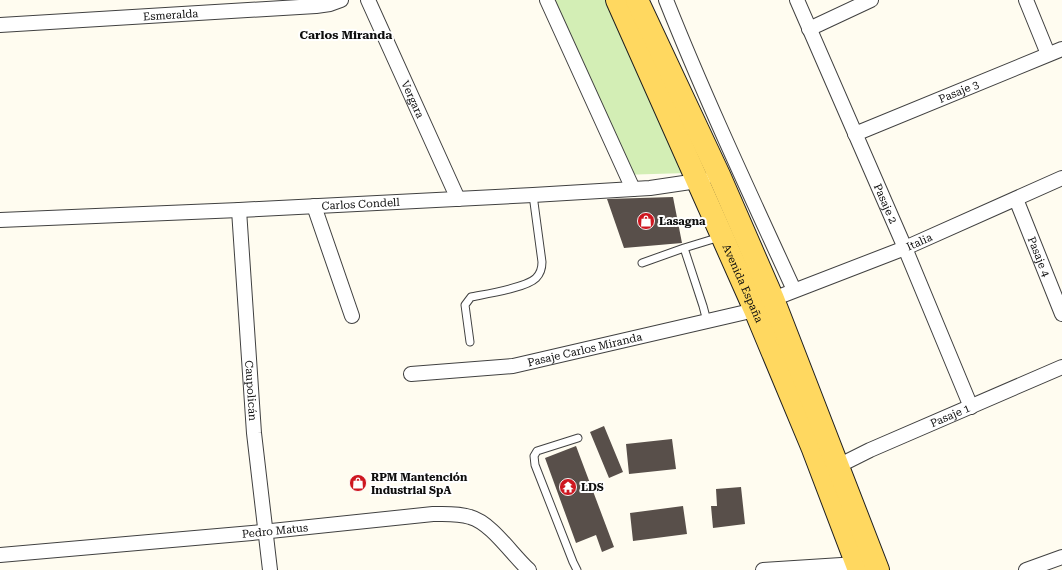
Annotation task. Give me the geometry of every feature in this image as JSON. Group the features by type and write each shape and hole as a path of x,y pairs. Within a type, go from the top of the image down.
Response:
{"main road":[{"name":"Avenida España","path":"617,0 722,236 764,304 838,466 867,566"},
{"name":"Avenida España","path":"637,0 719,175 813,450 867,566"}],"street":[{"name":"Esmeralda","path":"0,25 316,6 330,4 341,0"},
{"name":"Vergara","path":"368,0 458,199"},
{"path":"547,0 633,189"},
{"path":"666,0 741,176 794,290"},
{"name":"Pasaje 2","path":"797,0 905,248 972,407"},
{"path":"810,28 871,0"},
{"path":"1026,0 1048,54"},
{"name":"Pasaje 3","path":"855,134 1062,49"},
{"name":"Carlos Condell","path":"0,220 239,210 650,188 670,184 698,182 719,175"},
{"name":"Italia","path":"764,304 794,290 905,248 1062,178"},
{"name":"Pasaje 4","path":"1016,199 1062,314"},
{"path":"314,206 352,316"},
{"name":"Caupolicán","path":"239,210 253,425 270,570"},
{"name":"Pasaje Carlos Miranda","path":"411,374 513,366 707,321 764,304"},
{"name":"Pasaje 1","path":"838,466 870,450 1062,367"},
{"name":"Pedro Matus","path":"0,554 266,532 433,514 452,514 470,517 486,525 529,570"},
{"path":"512,553 516,570"},
{"path":"1026,570 1062,557"},
{"path":"763,570 867,566"}],"lane":[{"path":"470,342 465,305 467,301 471,297 524,285 535,279 542,270 533,195"},
{"path":"642,263 722,236"},
{"path":"684,248 704,306 707,321"},
{"path":"577,570 535,465 534,456 537,451 578,438"}],"green space":[{"path":"541,0 606,0 687,173 620,175"}],"building":[{"name":"Lasagna","path":"673,197 682,243 624,248 607,199"},
{"path":"604,426 623,472 609,478 590,432"},
{"path":"672,439 676,469 629,474 626,444"},
{"path":"576,446 614,547 602,552 596,535 576,543 545,458"},
{"path":"741,487 745,524 713,528 711,506 717,506 716,489"},
{"path":"683,506 687,534 633,541 630,513"}],"place":[{"name":"Lasagna","path":"646,221"},
{"name":"RPM Mantención Industrial SpA","path":"358,483"},
{"name":"LDS","path":"568,487"}],"district":[{"name":"Carlos Miranda","path":"346,35"}]}
